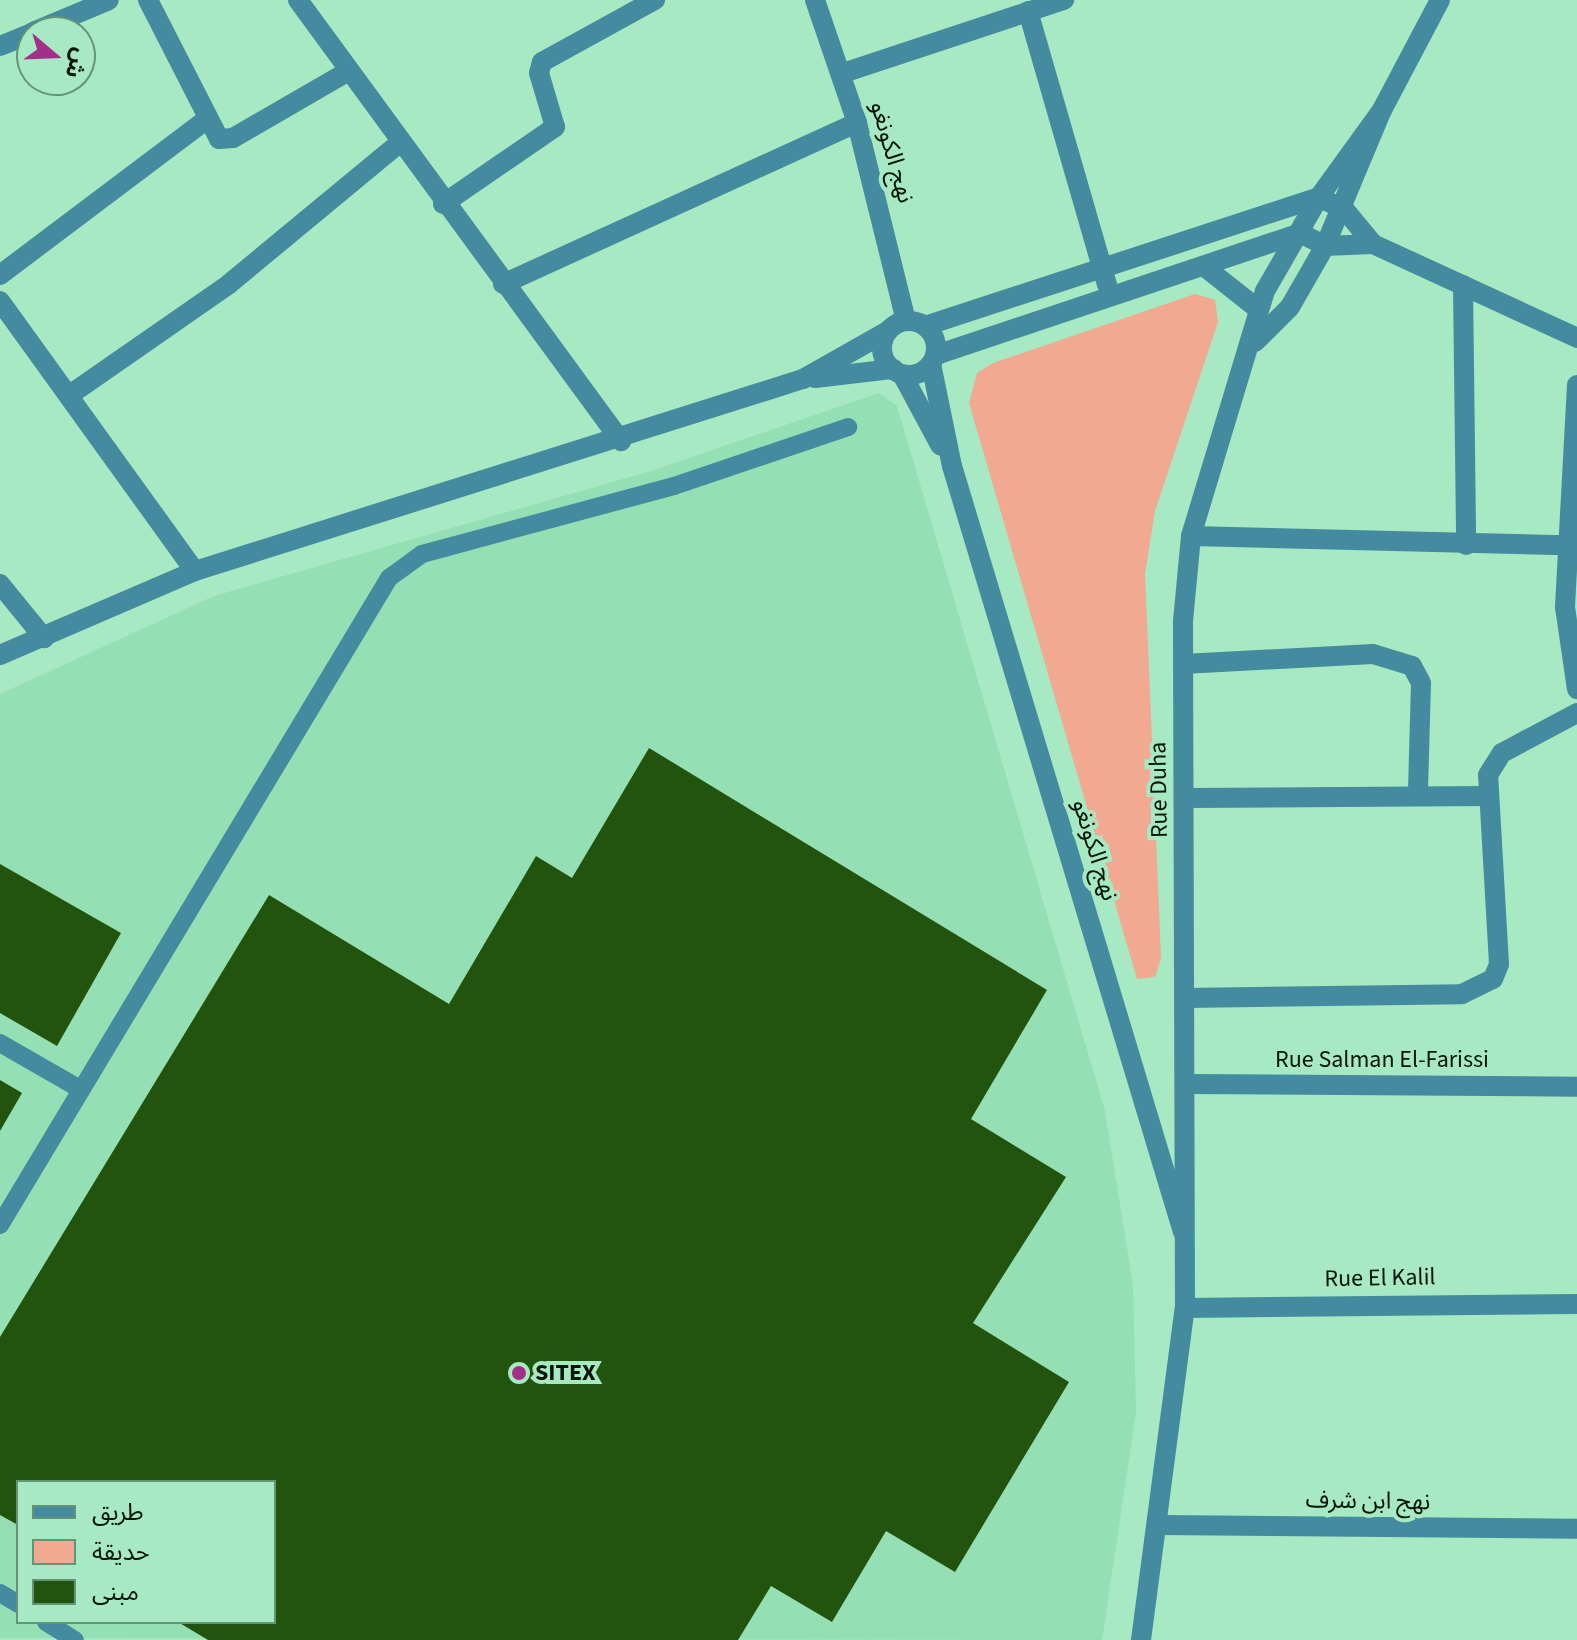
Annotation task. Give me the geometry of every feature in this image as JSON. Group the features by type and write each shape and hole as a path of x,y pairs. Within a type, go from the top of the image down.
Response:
{"street":[{"path":"71,16 109,0"},
{"path":"148,0 211,135 233,138 347,72"},
{"path":"298,0 398,144 621,441"},
{"path":"443,204 555,127 542,62 655,0"},
{"name":"نهج الكونغو","path":"815,0 843,73 907,326 933,359 952,466 1187,1248"},
{"path":"843,73 1064,0"},
{"path":"1382,110 1440,0"},
{"path":"1028,11 1111,300"},
{"name":"Rue Duha","path":"1141,1640 1185,1308 1187,1084 1183,664 1191,536 1255,342 1258,309 1319,197 1382,110"},
{"name":"Rue Duha","path":"1255,342 1290,307 1345,210 1382,110"},
{"path":"0,275 204,121"},
{"path":"503,284 857,123"},
{"path":"71,394 229,284 398,144"},
{"path":"0,655 195,571 621,441 803,379 907,326 1103,272 1319,197 1345,210 1373,244 1577,338"},
{"path":"803,379 898,372 1300,233 1325,246 1373,244"},
{"path":"1206,268 1258,309"},
{"path":"1463,285 1466,545"},
{"path":"0,301 71,394 195,571"},
{"path":"898,372 883,352 907,326"},
{"name":"نهج الكونغو","path":"898,372 952,466"},
{"path":"1577,385 1566,545 1577,689"},
{"path":"1191,536 1566,545"},
{"path":"0,584 44,638"},
{"path":"1183,664 1373,654 1412,666 1421,683 1418,792"},
{"path":"1186,998 1479,988 1499,964 1489,796 1493,760 1577,713"},
{"path":"1186,798 1418,792 1489,796"},
{"name":"Rue Salman El-Farissi","path":"1187,1084 1577,1087"},
{"name":"Rue El Kalil","path":"1185,1308 1577,1304"},
{"name":"نهج ابن شرف","path":"1158,1525 1577,1529"}],"lane":[{"path":"0,1225 389,578 422,554 674,486 848,427"},
{"path":"0,1043 80,1089"},
{"path":"49,1624 75,1640"}],"shaded area":[{"name":"SITEX","path":"879,393 897,406 1105,1111 1133,1286 1136,1412 1102,1640 0,1638 0,694 214,596 651,471"}],"green space":[{"path":"1195,294 1215,300 1218,322 1155,511 1145,574 1161,958 1155,977 1137,979 969,403 977,373 993,363"}],"building":[{"path":"649,748 1047,990 971,1119 1066,1177 973,1323 1069,1382 955,1572 886,1531 832,1622 771,1586 738,1640 208,1640 181,1624 276,1624 276,1480 16,1480 16,1524 0,1515 0,1337 269,895 449,1004 536,856 572,878"},
{"path":"0,864 121,933 57,1046 0,1013"},
{"path":"0,1080 22,1093 0,1131"}],"place":[{"name":"SITEX","path":"519,1373"}]}
